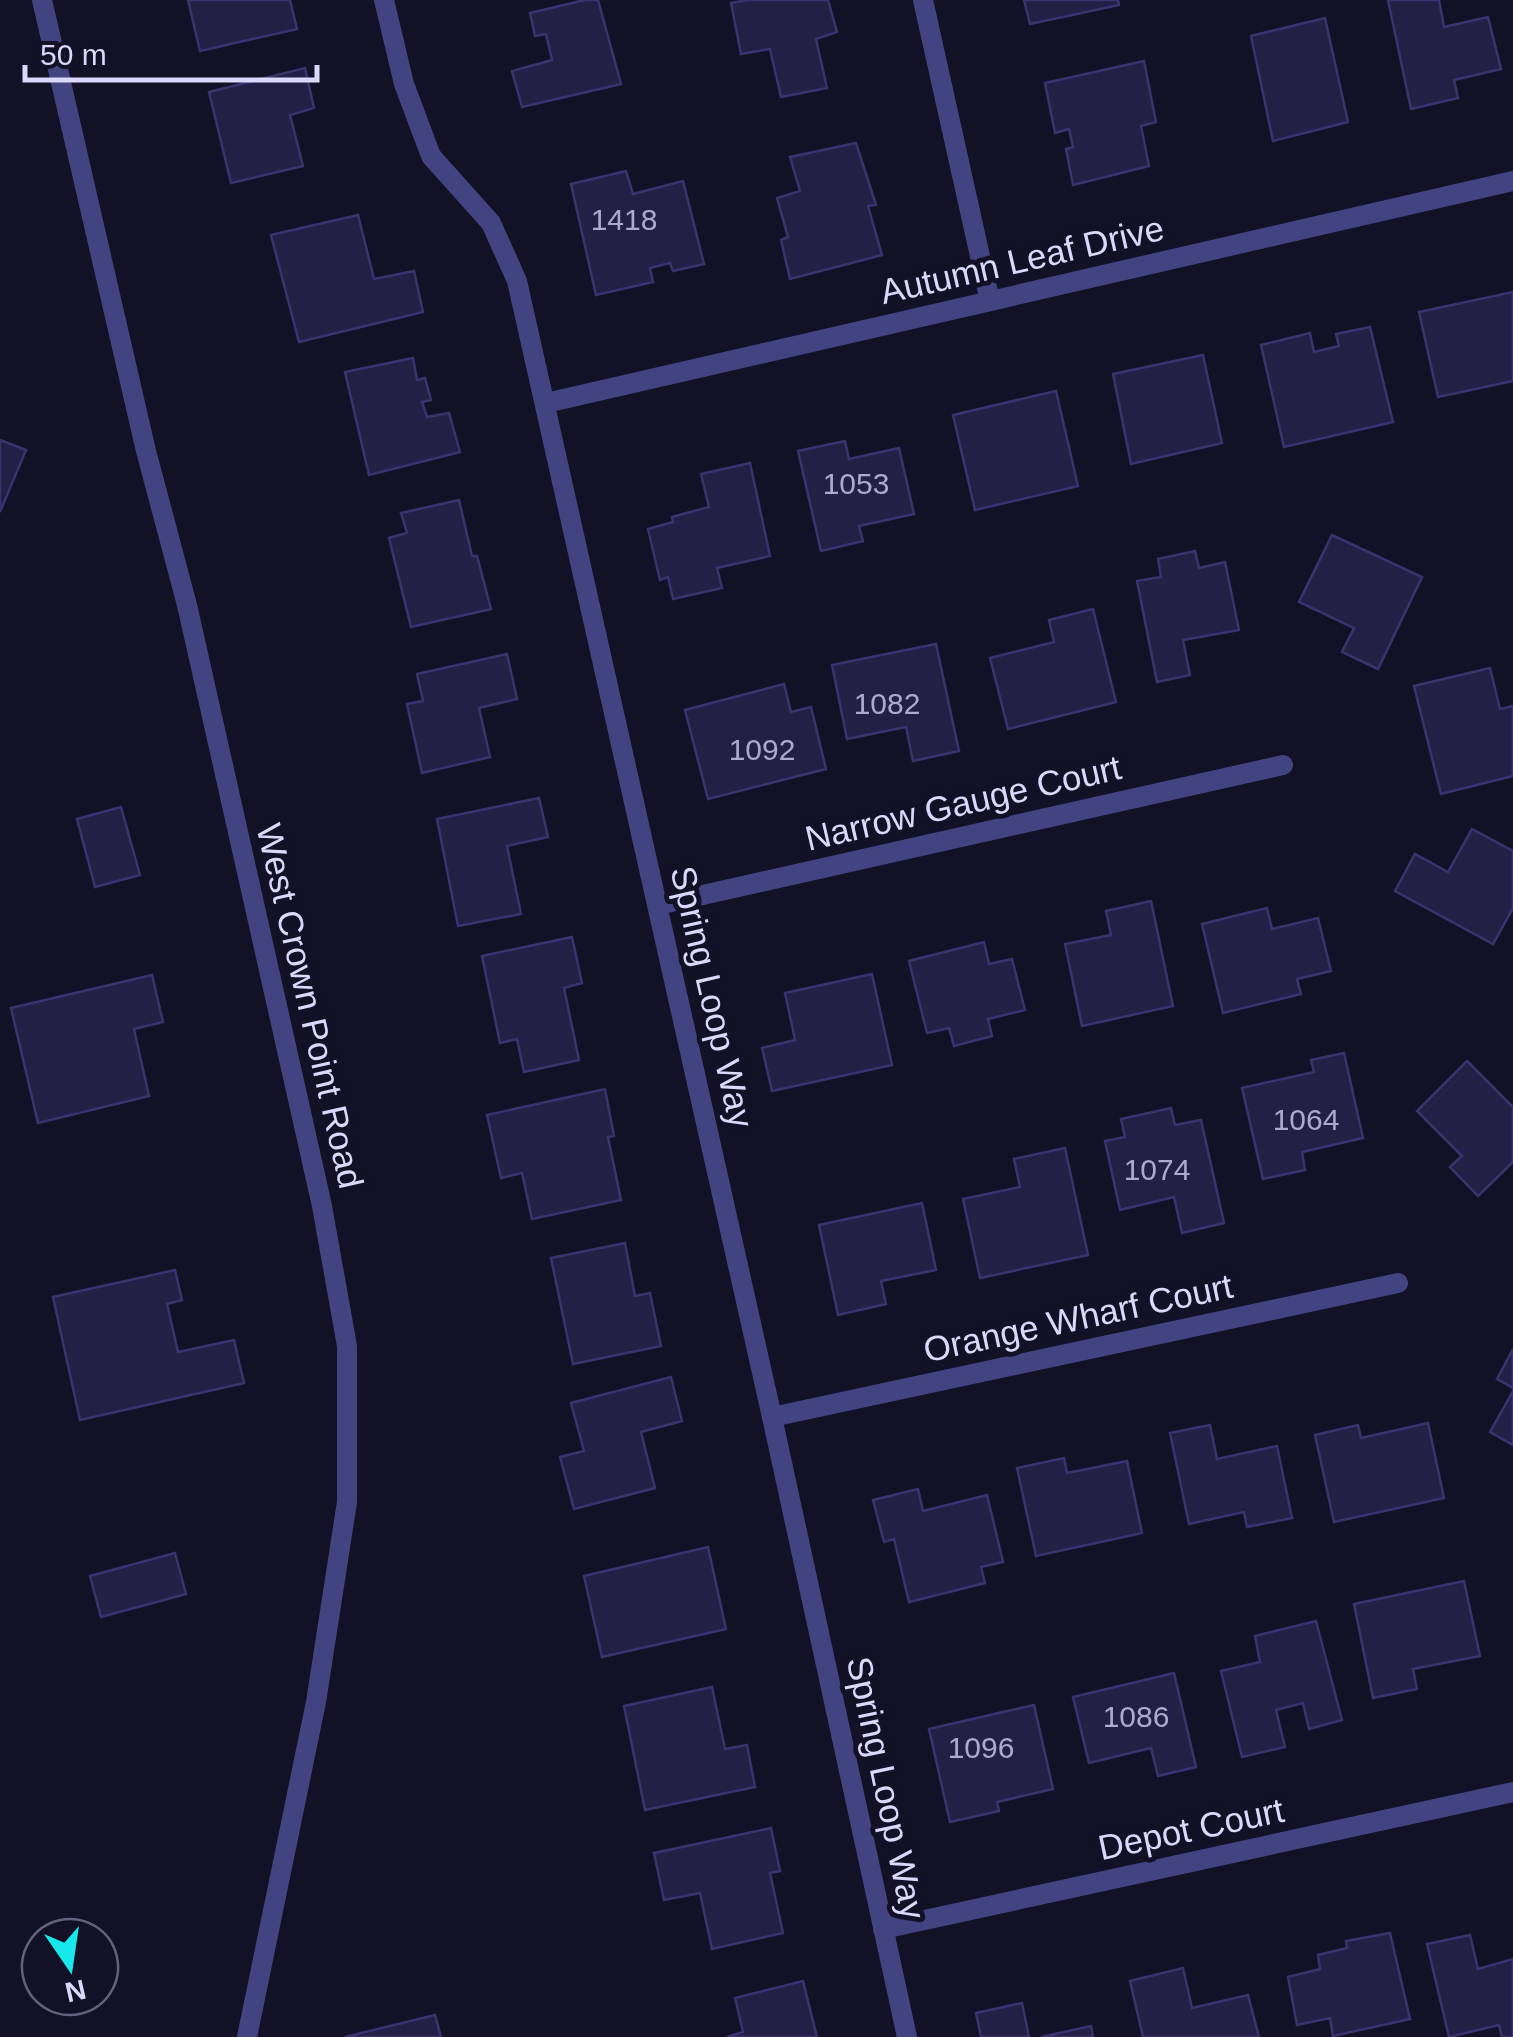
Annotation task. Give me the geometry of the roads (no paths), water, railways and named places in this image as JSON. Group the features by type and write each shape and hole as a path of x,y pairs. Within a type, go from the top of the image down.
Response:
{"street":[{"name":"West Crown Point Road","path":"42,0 146,451 187,605 322,1206 346,1346 347,1502 316,1702 247,2037"},
{"name":"Spring Loop Way","path":"384,0 404,84 432,156 491,223 514,273 546,402 907,2037"},
{"path":"923,0 990,301"},
{"name":"Autumn Leaf Drive","path":"546,402 1513,181"},
{"name":"Narrow Gauge Court","path":"658,905 1283,765"},
{"name":"Orange Wharf Court","path":"772,1417 1398,1283"},
{"name":"Depot Court","path":"883,1929 1513,1792"}]}
